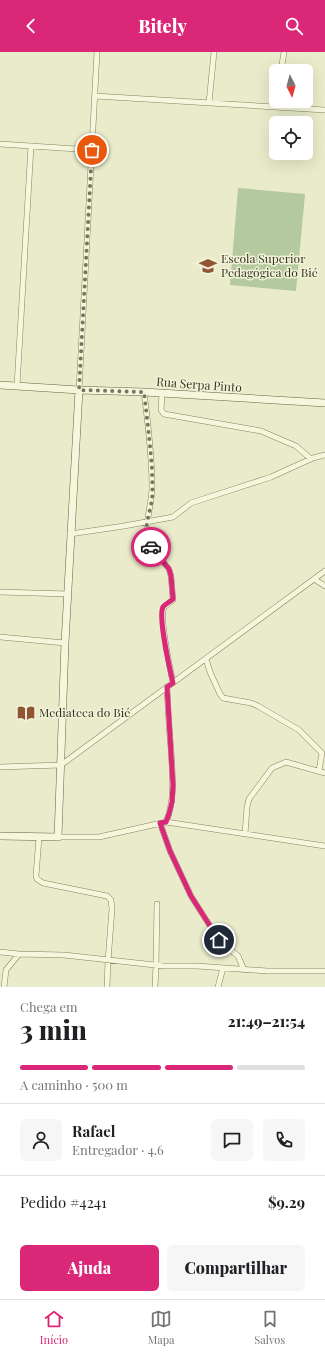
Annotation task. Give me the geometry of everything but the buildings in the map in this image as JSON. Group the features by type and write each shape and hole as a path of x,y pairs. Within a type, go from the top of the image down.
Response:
{"street":[{"path":"58,837 70,534 97,52"},
{"path":"209,103 214,52"},
{"path":"282,64 284,52"},
{"path":"95,96 269,107"},
{"path":"291,108 325,110"},
{"path":"0,144 92,150"},
{"path":"17,386 31,146"},
{"name":"Rua Serpa Pinto","path":"0,385 325,403"},
{"path":"144,392 150,444 152,486 152,498 147,522 149,544 169,569 171,576 173,599 164,607 162,612 164,638 173,683"},
{"path":"162,394 161,410 164,414 261,431 296,446 311,459"},
{"path":"70,534 173,517 191,503 271,477 311,459 325,455"},
{"path":"0,767 61,765 325,571"},
{"path":"314,579 325,586"},
{"path":"0,592 68,594"},
{"path":"0,637 65,643"},
{"path":"206,659 210,672 223,698 251,703 299,730 322,753 319,771"},
{"path":"166,822 172,802 173,785 167,687"},
{"path":"244,834 246,807 249,799 272,768 286,762 325,773"},
{"path":"0,836 99,838 166,822 325,846"},
{"path":"160,823 170,851 191,896 219,940 238,956 244,970"},
{"path":"39,837 37,879 43,882 111,898 112,909 107,987"},
{"path":"155,987 157,904"},
{"path":"0,952 64,955 108,961 156,965 267,971 325,971"},
{"path":"4,987 6,970 19,954"},
{"path":"218,987 223,968"}],"green space":[{"path":"238,188 305,194 296,291 230,285"}],"way so far":[{"path":"92,150 79,390 144,392 150,444 152,486 152,498 147,522 148,540 151,547"}],"place":[{"name":"Escola Superior Pedagógica do Bié","path":"208,266"},
{"name":"Mediateca do Bié","path":"26,713"}],"route":[{"path":"151,547 169,569 173,599 162,609 164,638 173,683 167,687 173,785 172,802 169,814 166,822 160,823 170,851 191,896 219,940"}]}
